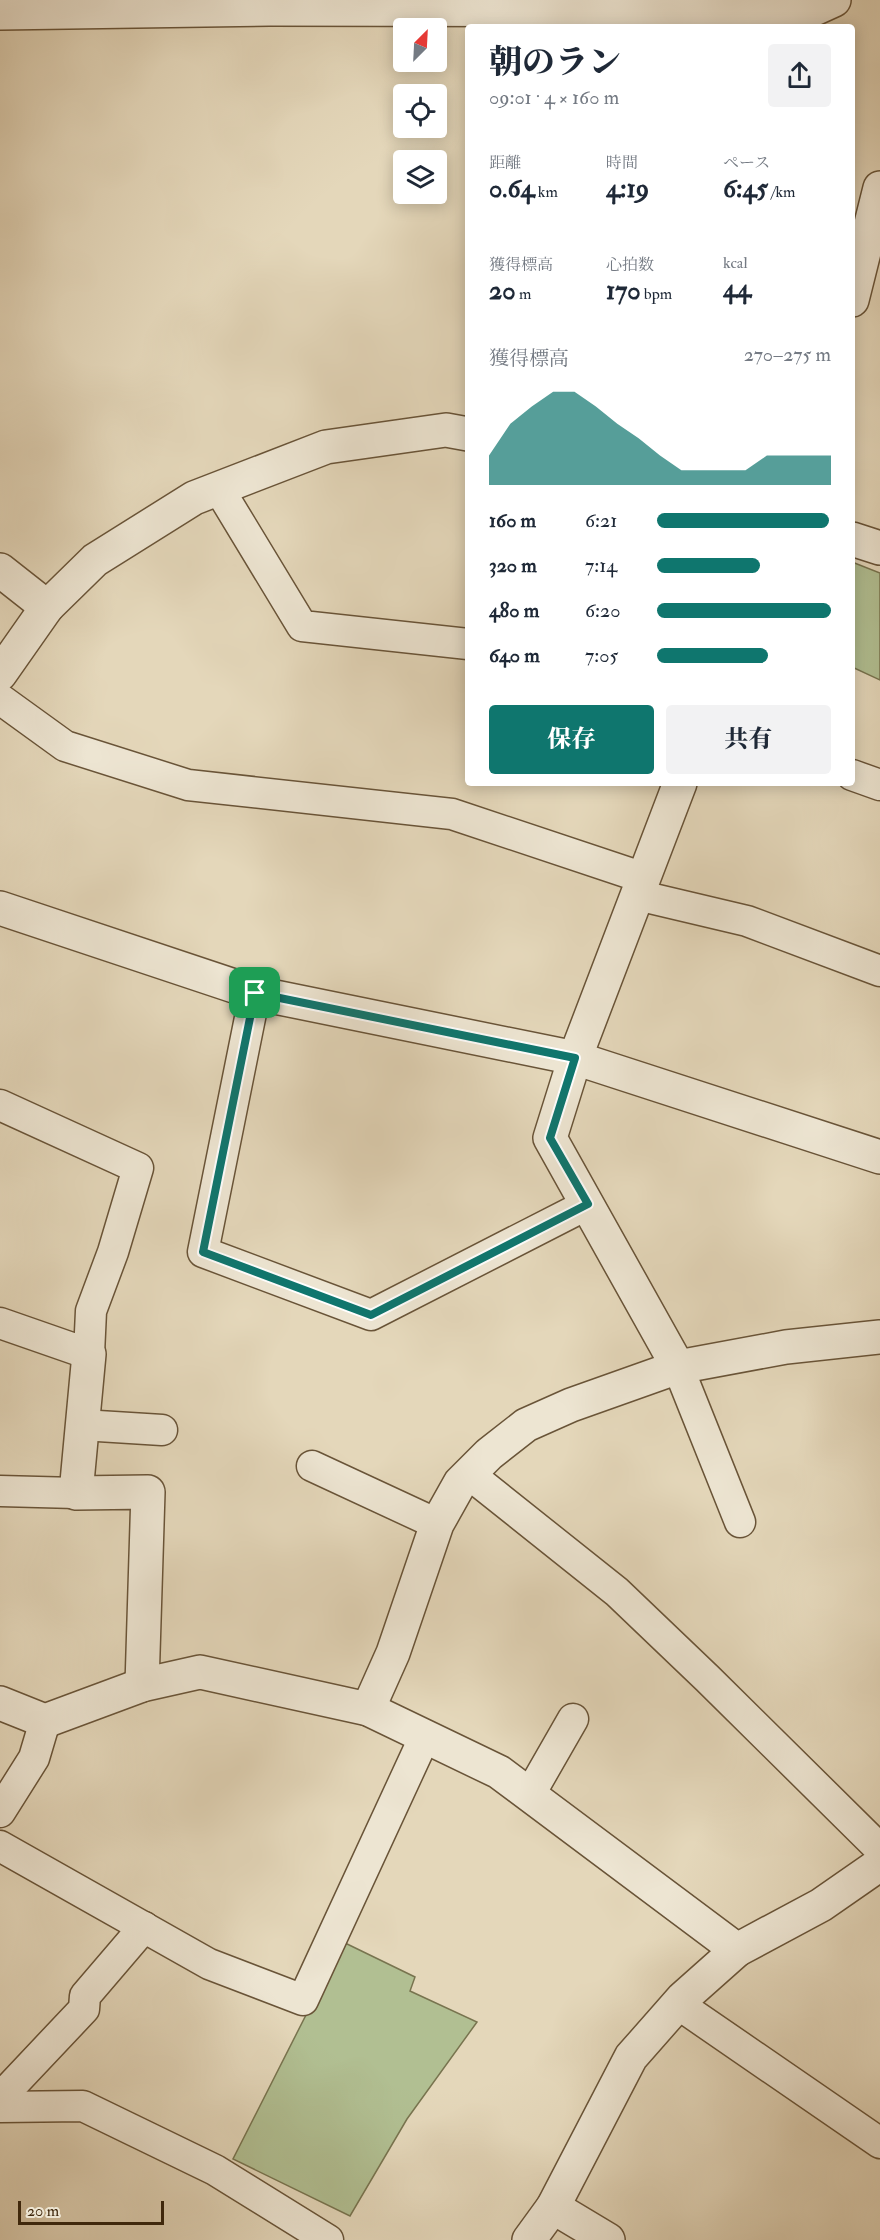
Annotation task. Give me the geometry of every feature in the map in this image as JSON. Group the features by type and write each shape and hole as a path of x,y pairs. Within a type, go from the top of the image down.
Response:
{"street":[{"path":"0,13 270,5 708,5 812,10 834,0"},
{"path":"855,288 880,188"},
{"path":"0,674 46,607 95,560 194,498 326,447 446,430 465,433"},
{"path":"855,540 880,548"},
{"path":"0,570 46,607"},
{"path":"678,1367 550,1138 575,1058 679,786"},
{"path":"0,908 255,993 575,1058 880,1157"},
{"path":"368,1709 393,1653 437,1524 460,1483 489,1454 526,1425 571,1405 678,1367 786,1347 880,1337"},
{"path":"89,1354 76,1493 148,1492 142,1685"},
{"path":"0,1703 45,1721 142,1685 200,1672 368,1709 499,1772 737,1950"},
{"path":"529,2240 553,2207 632,2057 678,2004 737,1950 821,1905 880,1864"},
{"path":"553,2207 608,2240"}],"lane":[{"path":"219,489 302,626 465,644"},
{"path":"0,699 65,746 188,785 452,814 640,887 747,921 880,971"},
{"path":"855,776 880,785"},
{"path":"255,993 203,1252 371,1315 588,1204"},
{"path":"0,1105 138,1168 113,1252 91,1311 89,1354 0,1323"},
{"path":"678,1367 740,1522"},
{"path":"82,1425 162,1430"},
{"path":"312,1466 437,1524"},
{"path":"469,1474 617,1592 880,1849"},
{"path":"0,1491 76,1493"},
{"path":"530,1794 573,1719"},
{"path":"0,1812 34,1758 45,1721"},
{"path":"0,1846 209,1964 303,2000 425,1736"},
{"path":"0,2098 84,2009 85,1996 144,1927"},
{"path":"678,2004 880,2143"},
{"path":"0,2107 83,2106 215,2170 317,2238"}],"green space":[{"path":"855,563 880,573 880,680 855,668"},
{"path":"343,1942 415,1977 410,1991 477,2022 407,2119 350,2216 233,2159"}],"route":[{"path":"255,993 575,1058 550,1138 588,1204 371,1315 203,1252 255,993"}]}
